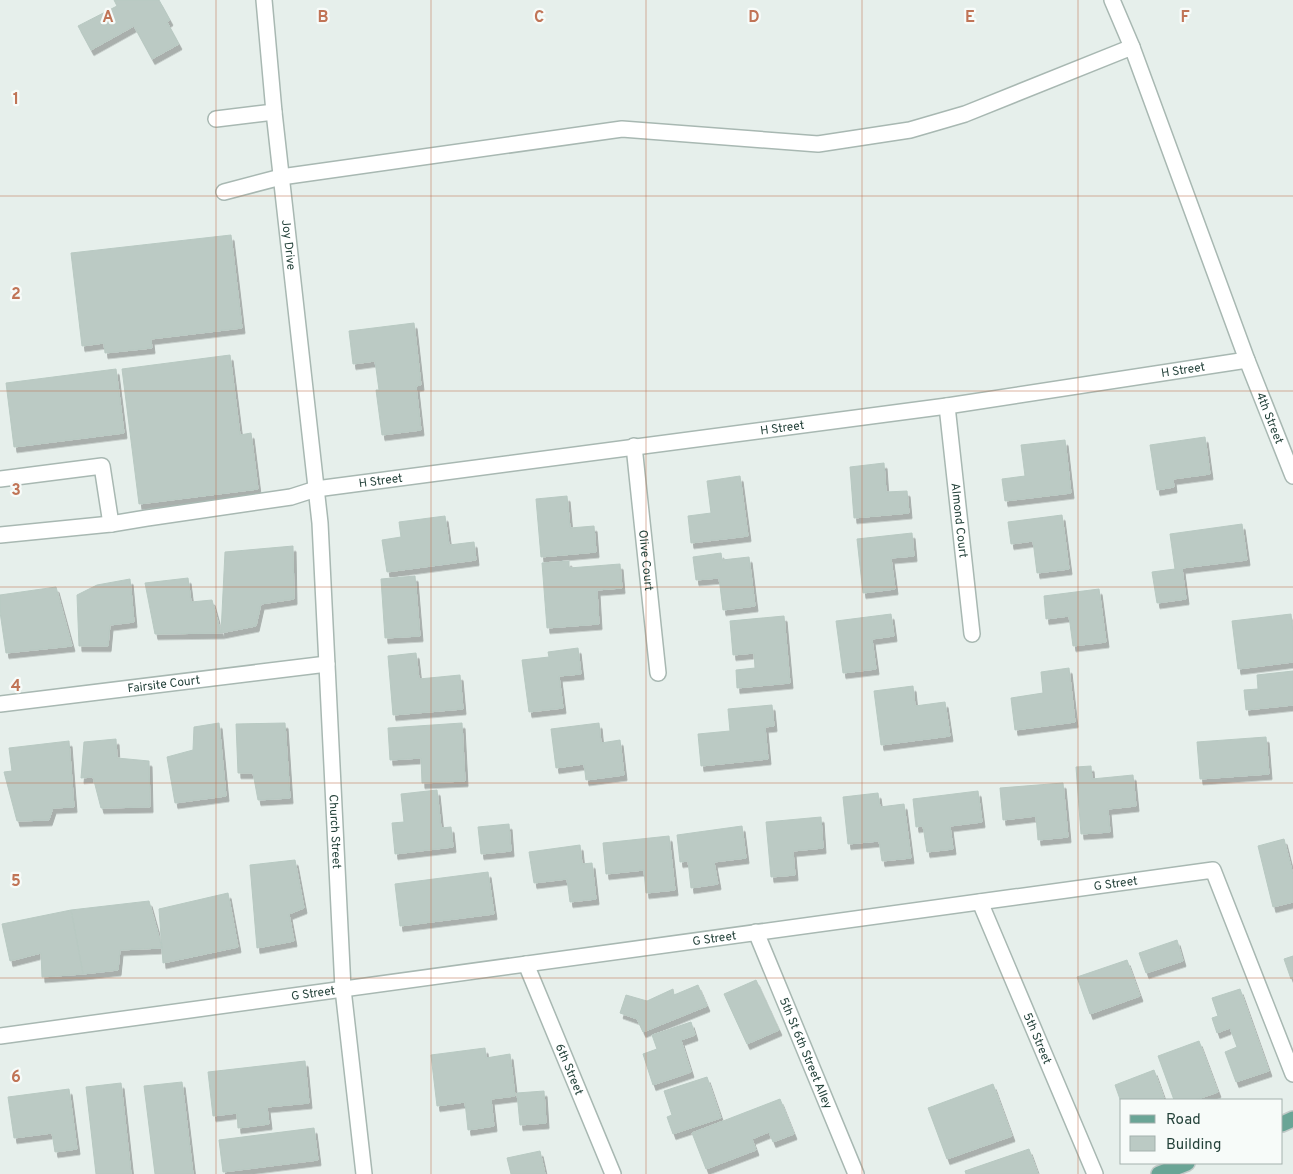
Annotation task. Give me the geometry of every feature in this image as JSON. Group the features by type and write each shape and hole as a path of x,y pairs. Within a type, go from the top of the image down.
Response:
{"main road":[{"path":"1159,1174 1184,1164"}],"street":[{"name":"Joy Drive","path":"264,0 274,112 316,489"},
{"name":"4th Street","path":"1112,0 1132,47 1247,360 1293,476"},
{"path":"224,192 281,177 622,129 818,144 910,130 965,114 1132,47"},
{"path":"216,119 274,112"},
{"name":"H Street","path":"0,535 110,524 291,496 316,489 946,406 1247,360"},
{"name":"Almond Court","path":"946,406 972,634"},
{"name":"Olive Court","path":"634,446 658,673"},
{"path":"0,478 102,466 110,524"},
{"name":"Church Street","path":"316,489 320,523 342,989 364,1174"},
{"name":"Fairsite Court","path":"0,704 327,664"},
{"name":"G Street","path":"0,1036 1213,870 1293,1074"},
{"name":"5th Street","path":"980,902 1095,1174"},
{"name":"5th St 6th Street Alley","path":"756,932 856,1174"},
{"name":"6th Street","path":"526,964 613,1174"}],"building":[{"path":"114,0 159,0 170,20 167,22 179,44 152,59 134,26 91,50 78,26 117,6"},
{"path":"231,235 242,328 151,339 152,348 105,353 104,343 82,346 71,253"},
{"path":"414,323 421,385 416,386 421,430 382,435 376,390 379,390 375,361 353,364 349,331"},
{"path":"230,355 240,435 251,433 258,489 139,504 122,369"},
{"path":"116,369 124,433 14,447 6,383"},
{"path":"1205,437 1210,474 1173,479 1174,487 1157,490 1150,445"},
{"path":"1065,440 1071,493 1005,501 1002,479 1025,476 1021,445"},
{"path":"884,463 886,492 907,491 909,513 854,518 850,467"},
{"path":"740,476 748,536 691,543 688,516 711,513 707,481"},
{"path":"567,496 570,528 594,526 596,552 541,557 536,499"},
{"path":"1062,515 1069,569 1037,573 1033,541 1011,544 1008,522"},
{"path":"445,516 449,545 474,542 476,560 387,572 382,540 401,537 399,522"},
{"path":"1242,524 1247,560 1182,568 1186,599 1157,603 1152,572 1175,569 1170,534"},
{"path":"912,533 914,556 891,558 895,589 863,593 857,539"},
{"path":"293,546 294,599 261,604 256,626 221,633 225,552"},
{"path":"721,553 722,560 749,557 755,606 723,610 719,578 696,580 693,557"},
{"path":"569,561 569,568 620,564 622,588 597,590 599,624 547,628 542,563"},
{"path":"415,576 420,636 385,638 381,579"},
{"path":"188,578 191,602 212,600 221,633 155,634 145,583"},
{"path":"130,579 134,622 110,625 108,646 79,646 77,595 97,585"},
{"path":"56,587 72,646 6,653 0,612 0,595"},
{"path":"1099,589 1106,642 1073,646 1069,616 1046,619 1044,596"},
{"path":"891,614 894,636 872,639 876,669 843,673 836,621"},
{"path":"1291,614 1293,662 1238,669 1232,621"},
{"path":"784,616 790,683 737,688 736,670 755,668 754,653 733,655 730,621"},
{"path":"578,648 581,674 559,676 563,708 529,712 522,660 549,657 548,652"},
{"path":"416,653 419,679 460,675 463,709 393,715 388,656"},
{"path":"1069,668 1075,722 1015,730 1011,698 1043,693 1041,672"},
{"path":"1293,671 1293,705 1246,710 1244,690 1258,689 1257,675"},
{"path":"913,686 915,706 945,702 950,736 881,745 874,691"},
{"path":"772,705 774,726 765,727 768,759 701,766 698,734 730,731 728,709"},
{"path":"219,723 226,796 175,803 167,757 193,750 194,727"},
{"path":"285,723 290,798 258,800 253,773 238,773 236,724"},
{"path":"462,723 465,781 422,783 421,758 390,760 388,728"},
{"path":"599,723 601,743 620,740 624,775 586,780 584,764 556,768 551,729"},
{"path":"1266,737 1269,774 1200,779 1197,742"},
{"path":"116,739 117,758 149,761 150,807 101,808 93,777 81,778 84,742"},
{"path":"69,741 74,807 53,808 49,820 17,821 4,772 12,771 9,748"},
{"path":"1091,766 1092,779 1133,775 1136,806 1108,809 1110,832 1081,834 1076,767"},
{"path":"1063,783 1068,837 1038,840 1036,816 1003,820 1000,788"},
{"path":"437,790 441,828 451,827 453,847 395,854 392,823 404,822 401,794"},
{"path":"978,791 982,822 950,826 953,849 927,852 923,826 916,827 913,799"},
{"path":"878,793 880,807 904,804 911,858 882,861 879,841 848,844 843,797"},
{"path":"821,817 823,848 793,851 795,875 771,877 766,822"},
{"path":"509,824 511,851 481,854 478,827"},
{"path":"742,826 746,858 714,862 718,884 691,888 688,861 680,862 677,835"},
{"path":"669,836 675,890 646,893 644,870 606,874 603,843"},
{"path":"1284,839 1293,875 1293,902 1273,907 1258,846"},
{"path":"580,845 582,864 592,863 596,899 570,902 567,879 534,883 529,852"},
{"path":"295,860 304,908 289,914 294,941 257,948 250,865"},
{"path":"488,872 494,914 400,926 395,884"},
{"path":"228,893 238,947 163,963 159,909"},
{"path":"149,901 162,948 120,950 118,970 83,974 71,910"},
{"path":"71,910 83,974 42,977 41,953 10,961 2,924"},
{"path":"1177,940 1183,961 1146,973 1139,953"},
{"path":"1293,956 1293,978 1291,979 1284,959"},
{"path":"1127,960 1140,996 1090,1014 1077,977"},
{"path":"756,980 779,1030 747,1044 724,994"},
{"path":"698,985 707,1006 643,1032 637,1019 620,1013 626,995 647,1001 673,989 674,995"},
{"path":"1240,989 1269,1071 1236,1082 1225,1052 1237,1047 1230,1028 1217,1033 1212,1018 1218,1016 1212,998"},
{"path":"691,1022 695,1035 681,1040 691,1072 653,1085 643,1054 657,1049 652,1035"},
{"path":"1199,1041 1218,1092 1198,1099 1174,1099 1158,1056"},
{"path":"485,1048 486,1058 510,1054 515,1096 491,1099 494,1126 468,1130 465,1102 437,1106 431,1055"},
{"path":"305,1061 309,1103 267,1107 269,1124 238,1128 237,1113 213,1116 208,1072"},
{"path":"1154,1070 1164,1098 1120,1099 1115,1085"},
{"path":"707,1077 721,1118 673,1134 667,1117 672,1115 664,1091"},
{"path":"182,1082 193,1174 155,1174 144,1086"},
{"path":"121,1083 131,1174 96,1174 86,1087"},
{"path":"993,1084 1012,1136 947,1159 928,1108"},
{"path":"69,1089 77,1149 55,1152 52,1133 14,1138 8,1097"},
{"path":"544,1091 546,1123 520,1125 517,1093"},
{"path":"780,1099 794,1134 773,1142 769,1132 752,1139 756,1150 706,1169 692,1133"},
{"path":"314,1128 318,1160 223,1172 219,1140"},
{"path":"1029,1149 1038,1174 966,1174 965,1171"},
{"path":"540,1151 545,1174 511,1174 507,1158"}]}
